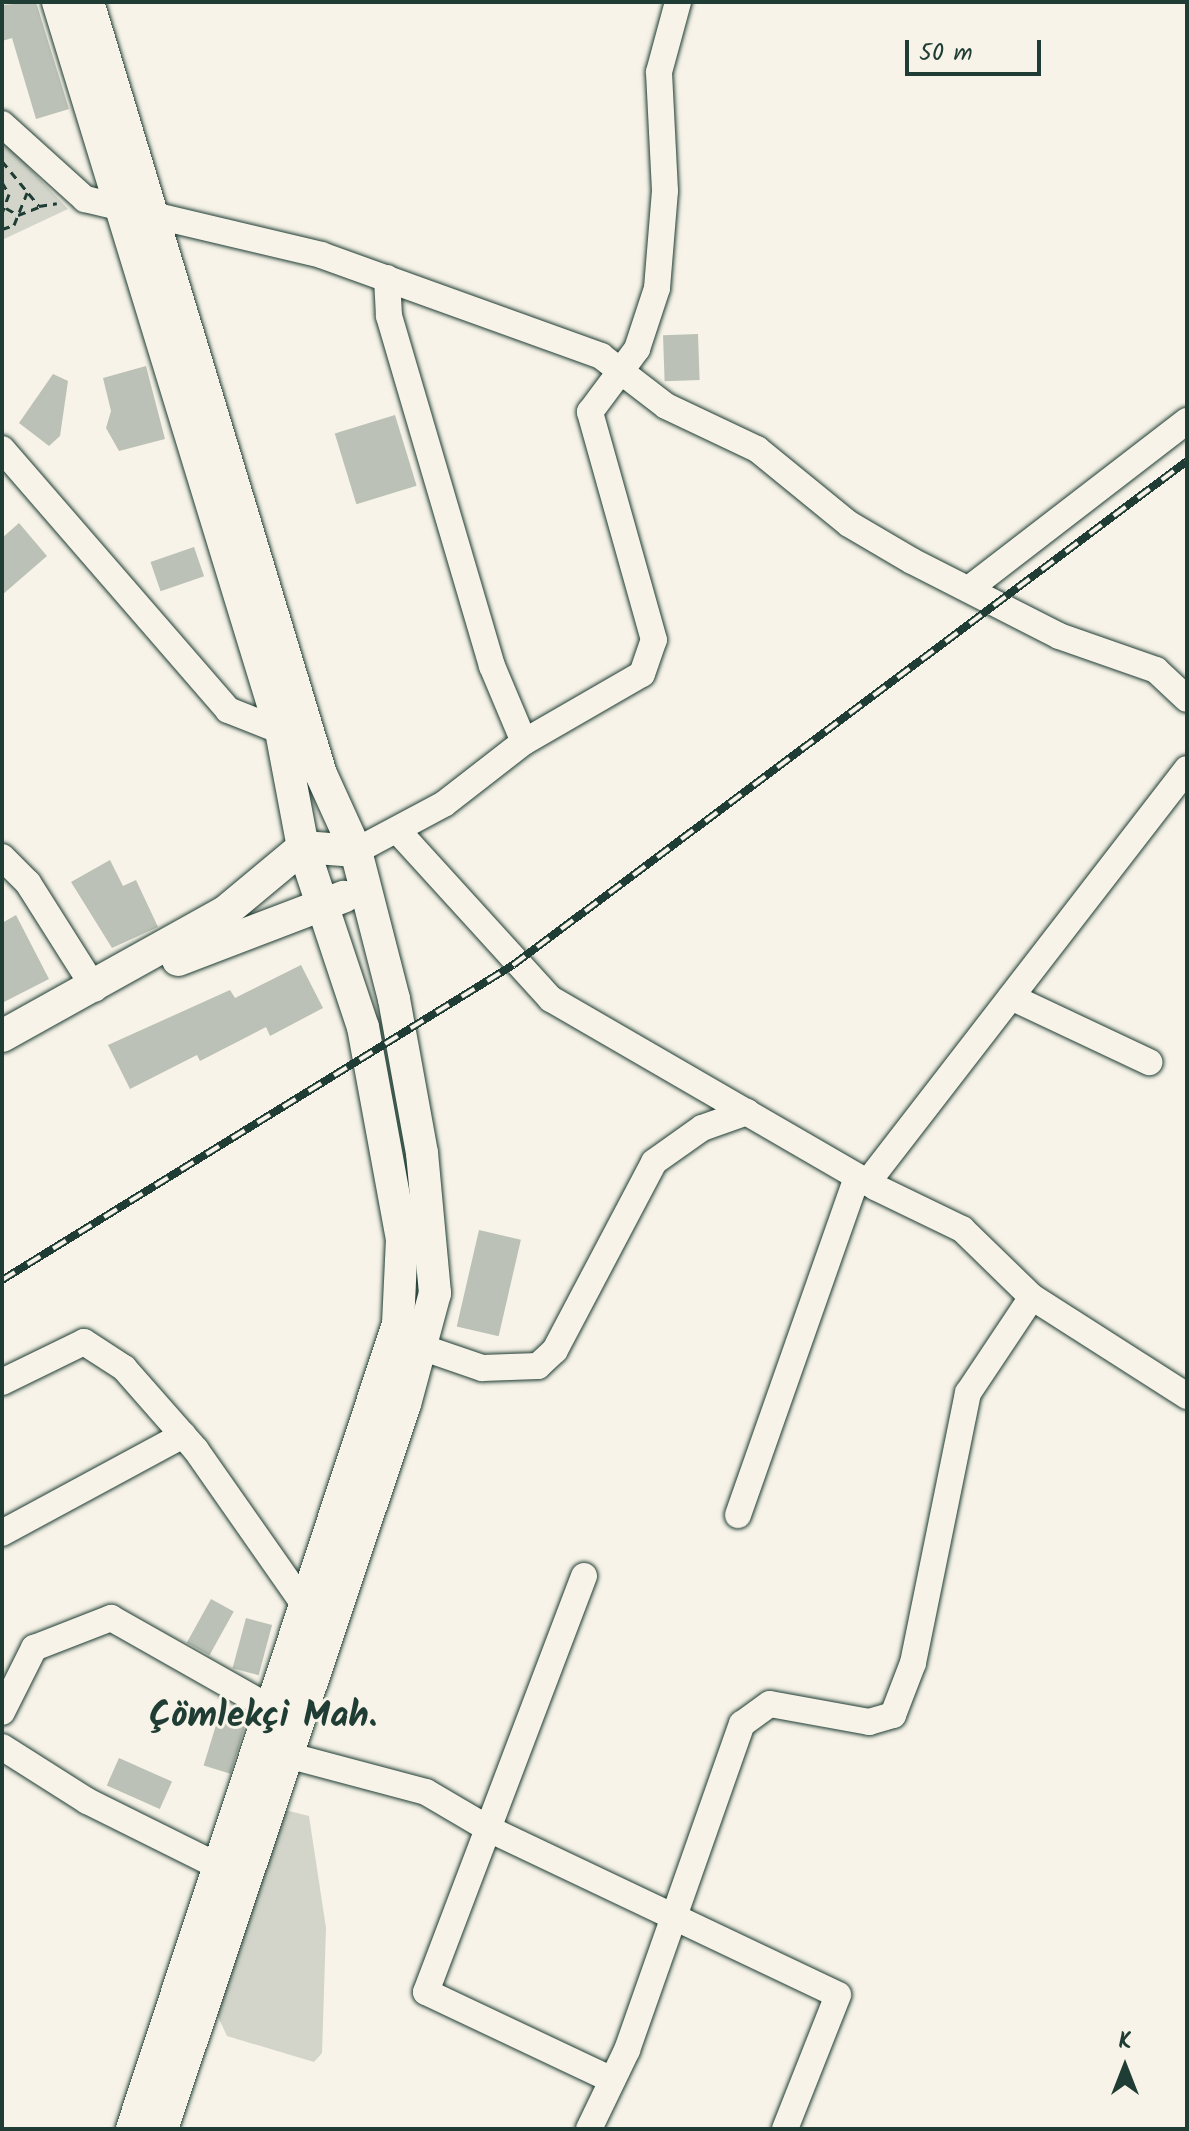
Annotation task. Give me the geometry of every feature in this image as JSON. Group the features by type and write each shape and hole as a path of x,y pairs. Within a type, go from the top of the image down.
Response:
{"main road":[{"path":"58,2 281,731 303,847 363,1027 402,1239 398,1324 132,2129"},
{"path":"88,2 321,774 356,851 365,884 422,1153 435,1293 421,1347 162,2129"},
{"path":"2,1036 95,989 225,912 303,847 356,851"},
{"path":"2,1054 197,949 324,907 365,884"}],"street":[{"path":"356,851 444,804 524,742 642,674 654,640 590,412 617,368 637,349 657,288 665,191 659,72 678,2"},
{"path":"2,124 85,199 120,204 387,278 547,331 617,368 666,406 757,449 849,524 1059,636 1156,670 1187,699"},
{"path":"387,278 389,316 487,651 524,742"},
{"path":"970,588 1187,421"},
{"path":"2,449 228,710 281,731"},
{"path":"738,1515 862,1180 1011,997 1187,769"},
{"path":"397,830 551,999 862,1180 962,1229 1032,1297 1187,1396"},
{"path":"2,857 28,883 95,989"},
{"path":"1011,997 1149,1062"},
{"path":"421,1347 482,1368 538,1366 555,1350 654,1162 702,1128 747,1112"},
{"path":"589,2129 612,2080 674,1917 742,1724 770,1704 869,1722 893,1715 913,1663 968,1393 1032,1297"},
{"path":"2,1382 84,1342 124,1368 183,1435 306,1607"},
{"path":"2,1533 183,1435"},
{"path":"584,1576 426,1992 612,2080"},
{"path":"2,1712 34,1648 111,1618 272,1709"},
{"path":"2,1747 87,1801 220,1867"},
{"path":"287,1755 426,1792 489,1829 838,1995 785,2129"}],"path":[{"path":"3,164 42,205"},
{"path":"2,182 6,208 2,213"},
{"path":"18,215 27,192"},
{"path":"2,229 18,215 42,205 85,199"},
{"path":"6,208 18,215"}],"shaded area":[{"path":"2,139 68,209 2,240"},
{"path":"281,1809 309,1816 326,1928 322,2053 314,2062 227,2036 214,2008"}],"building":[{"path":"36,2 69,109 36,119 12,38 2,41 2,5"},
{"path":"698,334 700,380 665,381 663,335"},
{"path":"146,366 165,439 119,451 106,428 111,411 103,378"},
{"path":"53,374 68,381 60,436 49,446 19,423"},
{"path":"395,415 417,486 356,504 335,433"},
{"path":"19,523 47,556 2,595 2,538"},
{"path":"194,547 204,576 161,591 151,562"},
{"path":"110,860 123,886 136,880 158,927 112,948 71,882"},
{"path":"16,915 49,979 2,1003 2,923"},
{"path":"301,965 323,1008 270,1036 266,1027 200,1061 197,1055 130,1089 108,1045 230,990 235,998"},
{"path":"479,1230 521,1240 499,1336 457,1326"},
{"path":"211,1599 234,1612 209,1655 187,1643"},
{"path":"246,1618 272,1625 259,1675 233,1668"},
{"path":"220,1712 247,1720 230,1774 204,1766"},
{"path":"119,1758 172,1782 160,1809 107,1785"}],"railway":[{"path":"2,1280 513,965 1187,461"}],"district":[{"name":"Çömlekçi Mah.","path":"263,1717"}]}
